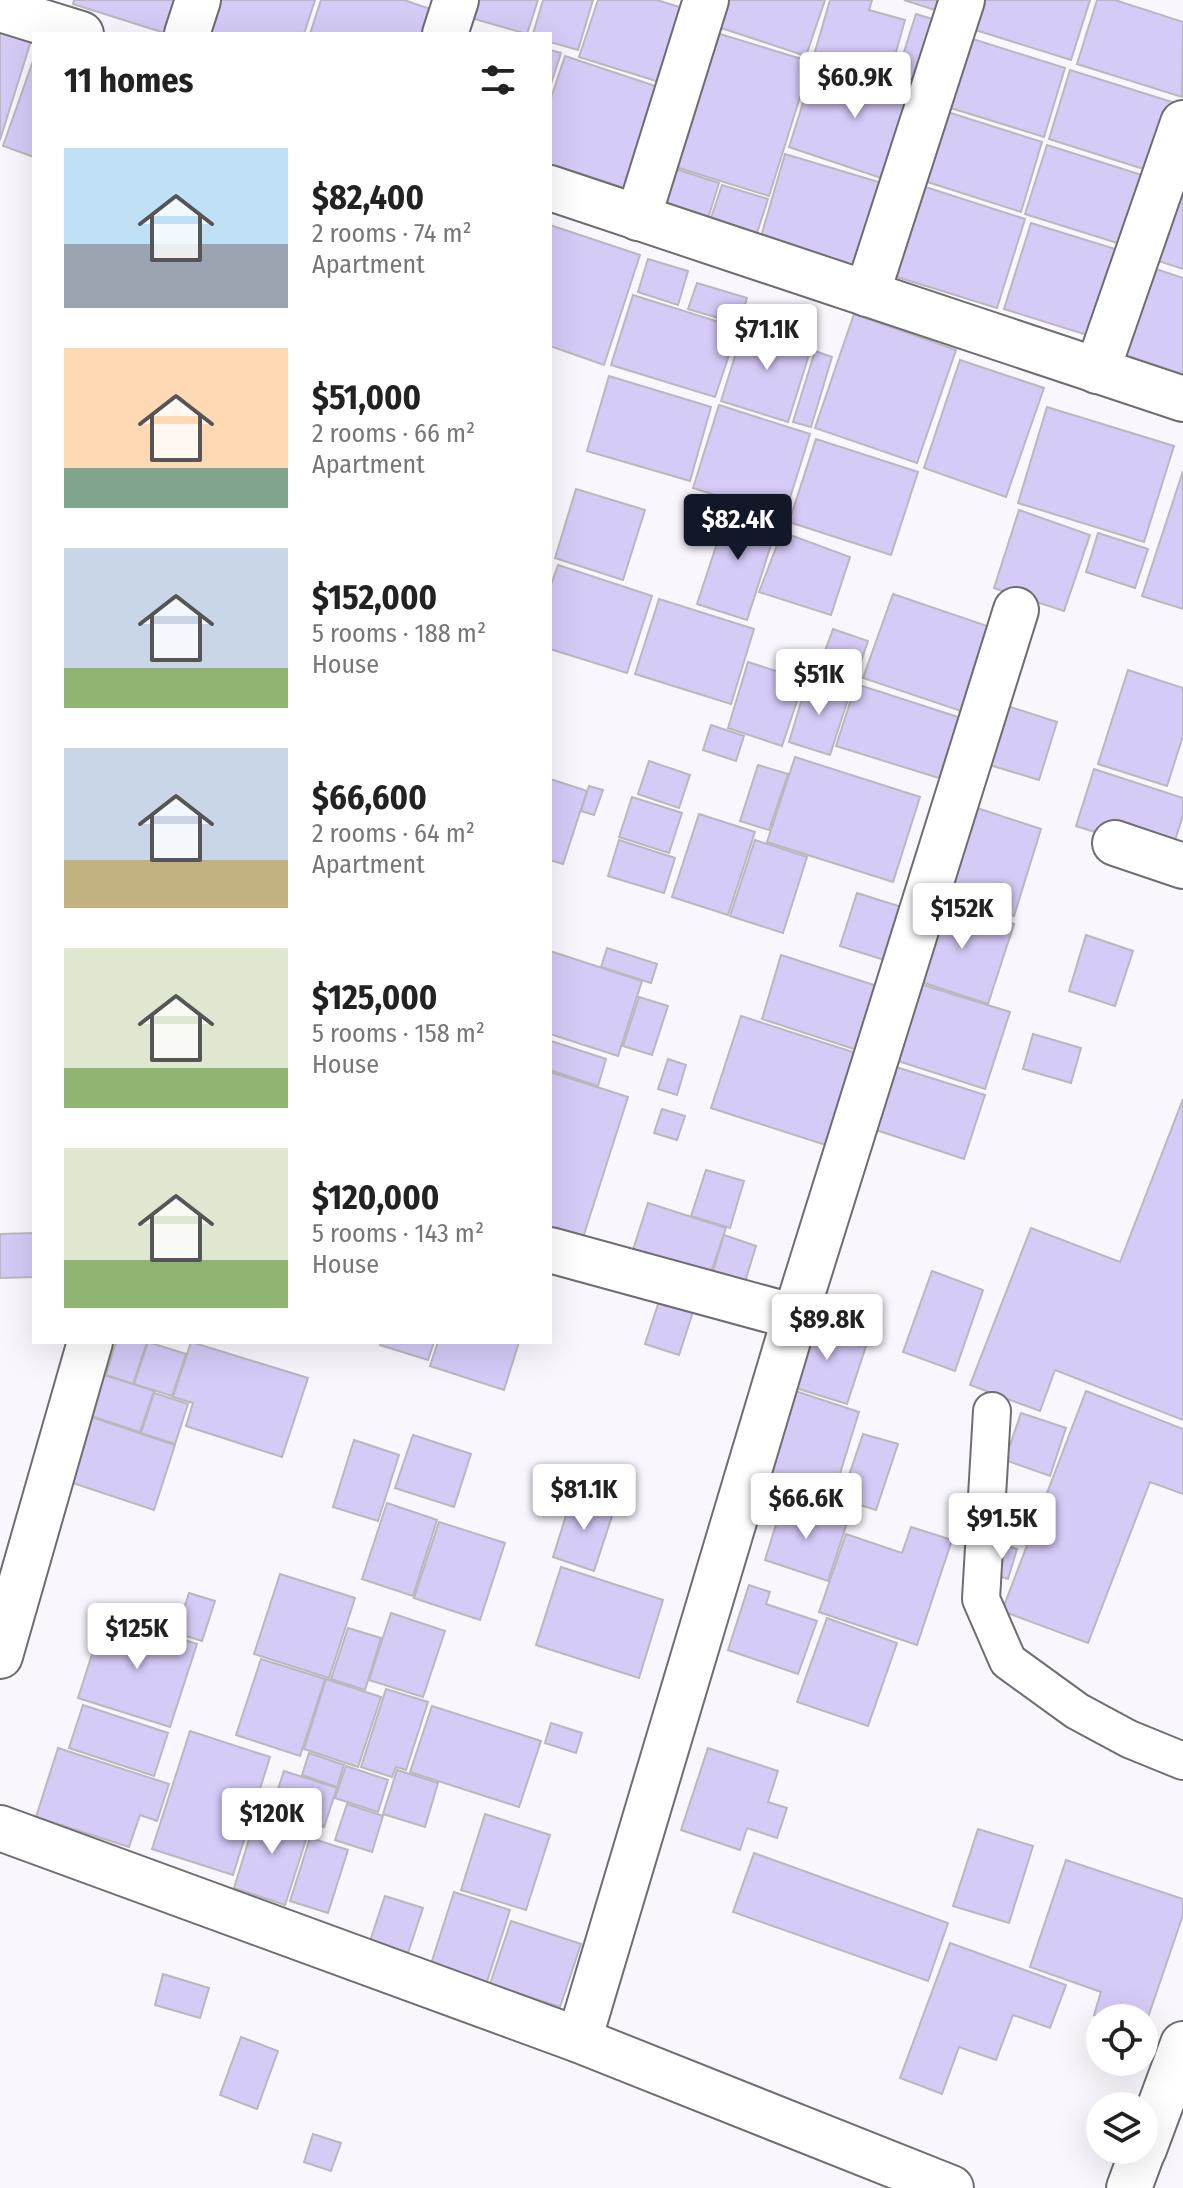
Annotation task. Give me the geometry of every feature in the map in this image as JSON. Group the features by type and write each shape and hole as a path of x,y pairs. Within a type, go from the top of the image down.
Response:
{"street":[{"path":"188,32 198,0"},
{"path":"446,32 456,0"},
{"path":"638,218 706,0"},
{"path":"867,294 962,0"},
{"path":"0,9 75,32"},
{"path":"1097,371 1183,123"},
{"path":"552,189 1183,399"},
{"path":"579,2040 795,1317 1016,610"},
{"path":"1115,843 1183,866"},
{"path":"552,1251 795,1317"},
{"path":"0,1656 89,1344"},
{"path":"0,1828 579,2040 951,2188"},
{"path":"1158,2111 1183,2044"},
{"path":"1129,2188 1138,2164"}],"lane":[{"path":"992,1411 981,1599 1008,1661 1077,1711 1129,1739 1183,1761"}],"building":[{"path":"74,0 193,0 169,32 73,4"},
{"path":"207,0 315,0 305,32 197,32"},
{"path":"321,0 404,0 439,12 433,32 311,32"},
{"path":"473,0 538,0 528,32 468,17"},
{"path":"543,0 593,0 578,50 552,43 552,32 534,32"},
{"path":"598,0 657,0 692,11 669,85 579,57"},
{"path":"711,0 825,0 806,56 703,22"},
{"path":"830,0 872,0 869,10 905,20 889,77 814,55"},
{"path":"904,0 945,0 941,12"},
{"path":"974,0 1090,0 1071,60 966,27"},
{"path":"1097,0 1115,0 1183,22 1182,97 1077,64"},
{"path":"916,14 949,24 930,85 897,74"},
{"path":"704,29 811,62 769,196 663,163"},
{"path":"0,32 31,41 0,140"},
{"path":"960,35 1065,68 1044,137 938,104"},
{"path":"552,51 561,53 552,81"},
{"path":"565,56 670,91 637,192 552,165 552,95"},
{"path":"817,59 922,93 893,182 789,147"},
{"path":"32,64 32,156 3,146"},
{"path":"1070,70 1175,103 1153,172 1049,139"},
{"path":"938,109 1042,142 1021,212 915,178"},
{"path":"1047,145 1151,178 1130,247 1025,214"},
{"path":"785,154 895,187 869,273 760,240"},
{"path":"660,164 719,183 705,228 647,209"},
{"path":"913,183 1025,219 997,308 884,273"},
{"path":"722,185 768,199 756,236 710,221"},
{"path":"1183,185 1183,269 1149,258"},
{"path":"1031,223 1131,254 1103,340 1004,309"},
{"path":"552,226 640,255 604,365 552,347"},
{"path":"648,259 688,271 678,305 638,292"},
{"path":"1141,264 1183,278 1183,374 1113,351"},
{"path":"697,283 747,298 739,324 688,309"},
{"path":"633,295 738,328 715,397 611,365"},
{"path":"854,314 956,350 917,463 815,428"},
{"path":"746,321 813,342 788,422 721,401"},
{"path":"815,351 832,357 811,427 793,422"},
{"path":"960,360 1044,388 1006,497 924,468"},
{"path":"609,376 711,407 690,481 587,451"},
{"path":"719,405 810,434 784,517 693,488"},
{"path":"1047,407 1174,446 1144,542 1018,503"},
{"path":"816,439 918,472 891,555 789,522"},
{"path":"1183,471 1183,609 1142,596"},
{"path":"576,489 645,510 623,580 555,558"},
{"path":"730,504 779,520 747,620 697,604"},
{"path":"1019,510 1090,535 1064,611 994,588"},
{"path":"782,532 850,557 831,615 759,592"},
{"path":"1098,533 1148,549 1135,588 1086,572"},
{"path":"558,565 652,596 627,673 552,650 552,582"},
{"path":"893,594 996,629 967,713 863,678"},
{"path":"659,599 754,629 731,704 635,674"},
{"path":"833,629 868,641 852,688 816,676"},
{"path":"748,662 804,680 782,746 728,728"},
{"path":"1128,670 1183,688 1183,736 1167,786 1098,764"},
{"path":"808,679 850,693 830,755 789,742"},
{"path":"856,684 961,718 942,779 836,746"},
{"path":"1001,704 1057,722 1039,780 983,763"},
{"path":"711,725 744,736 736,761 703,750"},
{"path":"795,757 920,797 893,882 767,842"},
{"path":"649,761 690,775 679,808 638,794"},
{"path":"758,765 788,774 769,830 740,821"},
{"path":"1094,769 1183,798 1183,815 1170,856 1076,826"},
{"path":"552,780 587,791 563,864 552,861"},
{"path":"589,786 603,790 594,815 581,811"},
{"path":"632,797 682,813 669,853 619,837"},
{"path":"971,806 1041,829 1014,916 943,893"},
{"path":"699,814 755,832 728,915 672,897"},
{"path":"619,840 675,858 664,893 608,876"},
{"path":"755,840 807,857 783,933 730,916"},
{"path":"857,893 911,910 894,963 840,946"},
{"path":"935,898 1014,924 988,1004 909,978"},
{"path":"1086,935 1133,951 1115,1006 1069,991"},
{"path":"607,948 657,964 651,983 601,967"},
{"path":"552,952 642,981 618,1056 552,1035"},
{"path":"781,955 880,987 860,1051 762,1019"},
{"path":"920,984 1010,1012 985,1089 895,1060"},
{"path":"639,997 668,1006 652,1055 623,1046"},
{"path":"741,1016 865,1056 835,1148 711,1108"},
{"path":"1033,1034 1081,1048 1071,1083 1023,1069"},
{"path":"552,1041 606,1059 598,1086 552,1071"},
{"path":"668,1059 686,1065 677,1095 658,1089"},
{"path":"893,1066 985,1095 964,1159 873,1129"},
{"path":"552,1073 628,1097 580,1247 552,1238"},
{"path":"1183,1099 1183,1420 1055,1370 1040,1411 970,1385 1031,1228 1120,1262"},
{"path":"662,1109 685,1116 677,1140 654,1133"},
{"path":"706,1170 744,1181 730,1228 691,1216"},
{"path":"648,1203 726,1228 707,1284 630,1259"},
{"path":"32,1233 32,1277 0,1278 0,1234"},
{"path":"724,1235 756,1246 745,1282 713,1271"},
{"path":"932,1271 983,1290 955,1371 903,1352"},
{"path":"660,1298 694,1309 679,1355 645,1344"},
{"path":"807,1320 868,1340 847,1404 786,1385"},
{"path":"115,1344 146,1344 133,1384 106,1375"},
{"path":"147,1344 186,1354 172,1396 134,1384"},
{"path":"190,1344 308,1378 282,1457 186,1426 193,1403 173,1397"},
{"path":"380,1344 433,1344 428,1360"},
{"path":"437,1344 518,1344 504,1390 430,1366"},
{"path":"95,1372 154,1391 140,1432 82,1413"},
{"path":"783,1387 859,1412 830,1506 753,1481"},
{"path":"1086,1391 1183,1429 1183,1494 1150,1482 1088,1643 1002,1611"},
{"path":"154,1393 188,1404 175,1444 141,1433"},
{"path":"76,1412 175,1445 154,1510 55,1477"},
{"path":"1021,1413 1066,1428 1050,1476 1005,1460"},
{"path":"863,1434 898,1444 876,1510 841,1499"},
{"path":"413,1435 471,1454 454,1507 395,1488"},
{"path":"354,1440 399,1455 378,1521 333,1507"},
{"path":"573,1493 615,1507 594,1571 553,1557"},
{"path":"783,1502 847,1523 828,1581 765,1560"},
{"path":"387,1503 437,1520 413,1596 362,1579"},
{"path":"439,1522 505,1543 480,1620 414,1598"},
{"path":"911,1527 952,1540 917,1645 819,1612 846,1534 902,1553"},
{"path":"996,1542 1017,1549 1008,1579 986,1572"},
{"path":"561,1567 663,1600 639,1678 536,1645"},
{"path":"280,1574 355,1598 329,1678 254,1654"},
{"path":"749,1585 770,1592 766,1604 817,1621 798,1674 728,1650"},
{"path":"189,1593 215,1601 202,1641 176,1633"},
{"path":"391,1613 445,1631 423,1697 369,1680"},
{"path":"105,1614 197,1644 170,1727 78,1698"},
{"path":"827,1618 897,1643 868,1726 797,1702"},
{"path":"348,1628 381,1638 365,1690 331,1679"},
{"path":"261,1659 325,1679 300,1756 236,1735"},
{"path":"326,1679 381,1697 358,1767 304,1749"},
{"path":"386,1689 428,1702 406,1770 396,1767 392,1777 361,1767"},
{"path":"83,1705 168,1733 154,1776 69,1748"},
{"path":"432,1706 541,1741 519,1807 410,1772"},
{"path":"551,1723 582,1733 576,1753 545,1743"},
{"path":"190,1731 270,1757 233,1875 152,1849"},
{"path":"58,1748 169,1784 157,1821 140,1815 129,1847 36,1817"},
{"path":"708,1748 778,1771 768,1802 787,1808 777,1838 747,1828 740,1850 681,1830"},
{"path":"309,1753 344,1765 337,1787 302,1775"},
{"path":"346,1766 388,1780 378,1812 335,1798"},
{"path":"397,1770 438,1783 425,1827 383,1814"},
{"path":"284,1771 337,1788 324,1827 271,1810"},
{"path":"347,1804 383,1816 372,1852 335,1840"},
{"path":"259,1807 311,1824 285,1905 234,1888"},
{"path":"485,1814 550,1835 526,1910 461,1890"},
{"path":"978,1829 1033,1846 1009,1923 953,1906"},
{"path":"310,1838 348,1850 328,1913 290,1901"},
{"path":"754,1853 948,1923 928,1981 733,1912"},
{"path":"1066,1860 1183,1899 1183,1915 1153,2004 1097,2004 1101,1992 1030,1967"},
{"path":"454,1892 510,1910 486,1985 430,1967"},
{"path":"385,1896 423,1908 407,1956 369,1944"},
{"path":"511,1921 581,1944 560,2007 490,1984"},
{"path":"950,1943 1066,1985 1050,2028 1013,2015 996,2060 959,2047 942,2094 900,2078"},
{"path":"163,1974 209,1988 200,2018 155,2005"},
{"path":"241,2037 278,2051 257,2109 220,2095"},
{"path":"313,2134 341,2143 331,2171 304,2162"}]}
